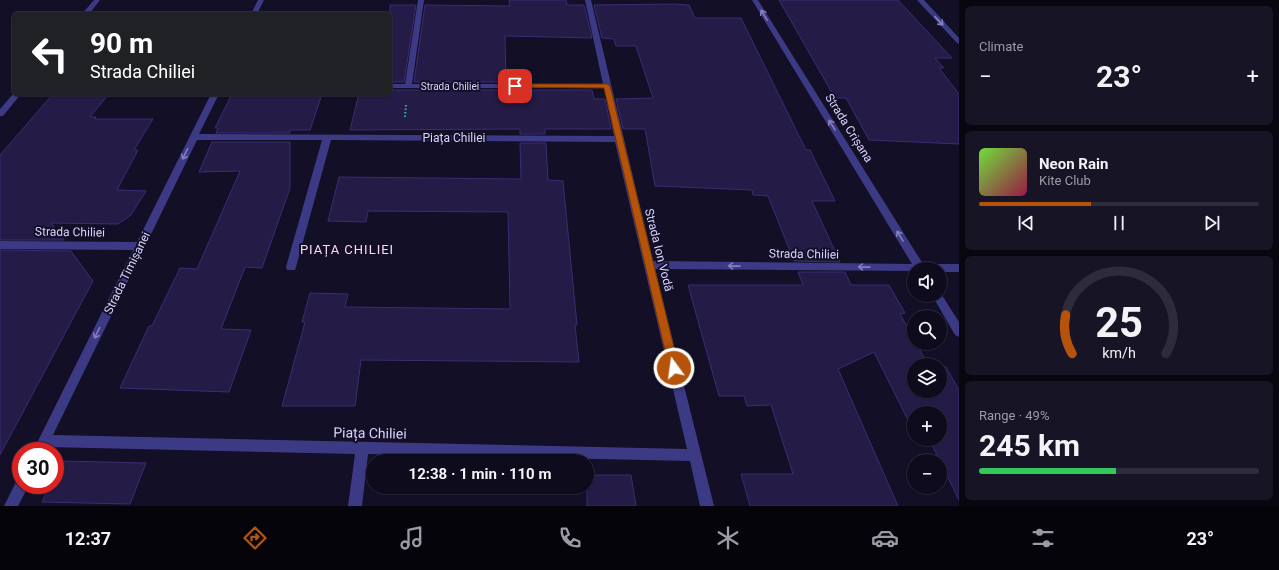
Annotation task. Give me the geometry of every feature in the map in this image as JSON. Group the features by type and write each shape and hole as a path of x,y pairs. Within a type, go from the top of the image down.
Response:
{"street":[{"path":"87,12 97,0"},
{"path":"255,12 261,0"},
{"path":"408,86 421,0"},
{"name":"Strada Ion Vodă","path":"588,0 619,139 707,506"},
{"name":"Strada Crișana","path":"755,0 916,262"},
{"path":"920,0 959,42"},
{"name":"Strada Chiliei","path":"392,86 607,86"},
{"path":"0,114 15,96"},
{"name":"Strada Timișanei","path":"43,442 214,96"},
{"name":"Piața Chiliei","path":"194,137 619,139"},
{"path":"290,267 327,138"},
{"name":"Strada Chiliei","path":"0,245 140,246"},
{"name":"Strada Chiliei","path":"649,265 907,268"},
{"name":"Strada Chiliei","path":"947,268 959,268"},
{"path":"940,302 959,332"},
{"name":"Piața Chiliei","path":"64,446 362,448 696,455"},
{"path":"355,506 362,448"},
{"path":"12,506 18,494"}],"path":[{"path":"403,138 408,86"}],"building":[{"path":"509,0 566,0 567,5 584,5 592,38 505,36 506,82 414,82 425,5 510,6"},
{"path":"779,0 898,0 952,58 935,58 944,68 939,68 959,94 959,144 869,140 846,98 835,98"},
{"path":"390,5 416,5 404,82 392,82 392,12 390,12"},
{"path":"594,5 689,5 695,18 741,18 806,150 810,150 835,201 812,201 840,262 794,261 768,196 753,195 752,190 655,186 645,129 623,129 616,99 653,98 636,46 616,46 614,39 602,38"},
{"path":"392,90 592,90 594,99 605,99 611,129 545,129 545,134 520,134 520,129 350,130 358,96 392,96"},
{"path":"51,96 107,96 90,117 96,117 95,119 153,119 134,150 138,150 117,190 146,191 131,215 118,224 51,223 64,240 0,240 0,155"},
{"path":"231,96 321,96 310,130 290,130 290,133 216,133 218,128 215,128"},
{"path":"212,142 290,142 290,188 262,268 245,267 221,329 251,330 229,392 120,388 149,326 152,326 180,268 197,269 240,171 199,172"},
{"path":"520,143 546,143 548,180 563,181 577,325 575,325 579,362 361,360 355,406 282,406 305,322 302,322 310,293 348,294 345,307 510,309 508,212 368,211 366,222 328,221 339,177 521,179"},
{"path":"0,250 71,251 93,281 0,455"},
{"path":"798,272 845,272 851,285 889,285 905,313 900,314 907,326 907,350 920,350 924,358 907,358 907,398 947,398 947,369 959,390 959,500 947,476 947,454 936,454 932,446 947,446 947,406 907,406 907,418 874,352 838,369 898,506 750,506 741,474 793,474 771,405 747,406 744,396 719,396 688,285 803,285"},
{"path":"64,461 146,463 130,504 42,502 46,494 64,494"},
{"path":"594,475 631,475 636,506 587,506 587,494 594,494"}],"district":[{"name":"PIAȚA CHILIEI","path":"347,249"}],"route":[{"path":"515,86 607,86 674,368"}]}
